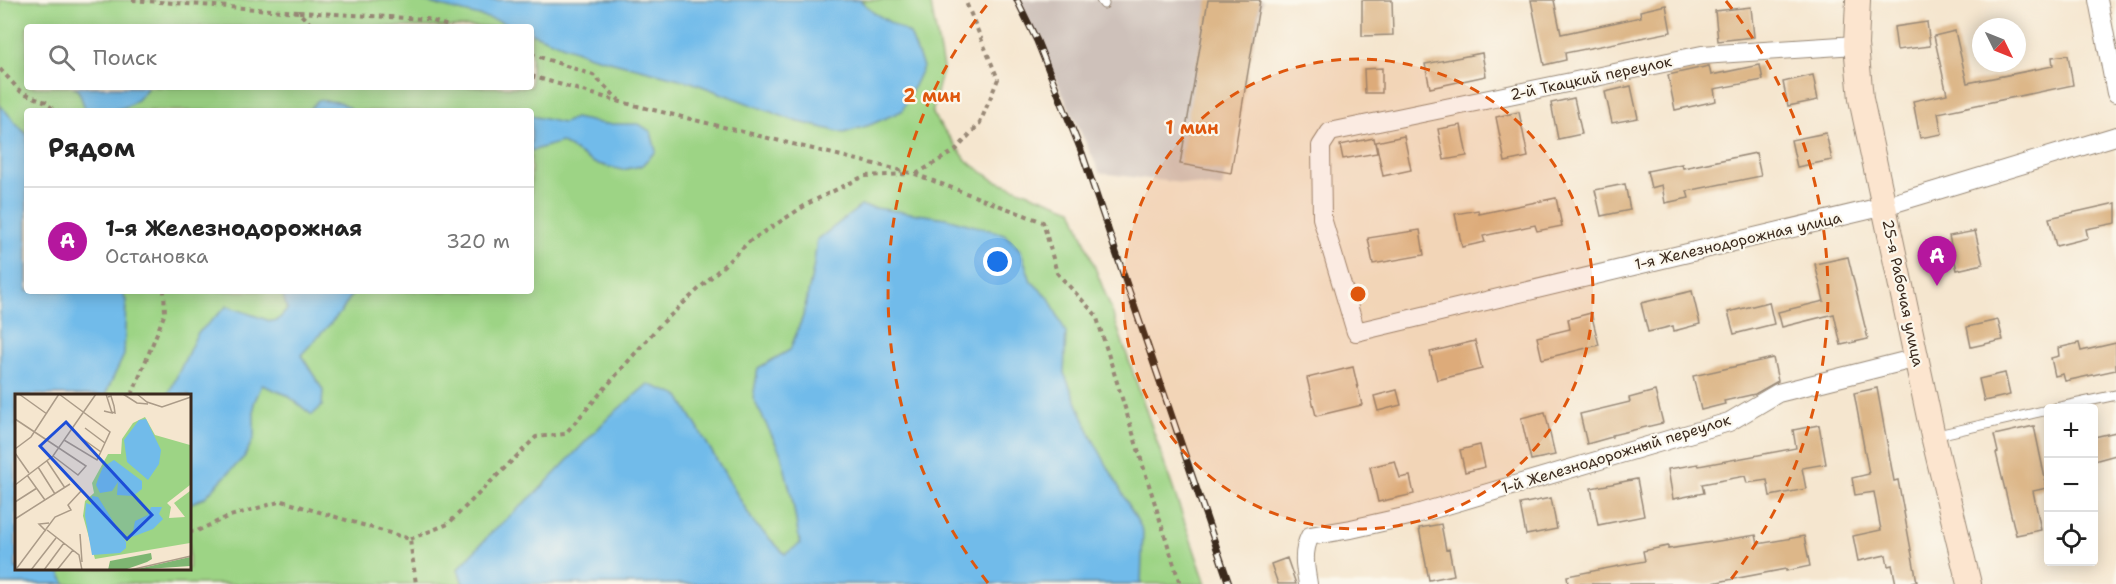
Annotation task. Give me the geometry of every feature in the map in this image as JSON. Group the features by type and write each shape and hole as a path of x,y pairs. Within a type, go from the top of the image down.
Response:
{"main road":[{"name":"25-я Рабочая улица","path":"1858,0 1856,45 1861,99 1933,436 1969,584"}],"street":[{"path":"2098,0 2116,93"},
{"name":"2-й Ткацкий переулок","path":"1356,332 1323,218 1321,146 1330,132 1702,55 1856,45"},
{"name":"1-я Железнодорожная улица","path":"1356,332 1885,206 2116,136"},
{"name":"1-й Железнодорожный переулок","path":"1308,584 1305,566 1306,545 1310,536 1413,515 1729,422 1778,393 1917,358"}],"lane":[{"path":"2074,404 2116,395"},
{"path":"1933,436 2044,411"}],"path":[{"path":"132,0 427,19 443,24"},
{"path":"190,532 227,517 282,501 410,539 448,524 536,437 565,434 658,327 750,242 809,203 864,176 915,174 956,150 980,123 998,79 965,0"},
{"path":"298,12 311,24"},
{"path":"534,55 593,75 621,102"},
{"path":"0,69 21,92 46,102 51,108"},
{"path":"534,77 621,102 915,174 1043,222 1057,273 1096,315 1180,584"},
{"path":"132,394 165,313 164,294"},
{"path":"410,539 416,584"}],"shaded area":[{"path":"1018,0 1263,0 1222,188 1100,173"}],"green space":[{"path":"0,0 930,0 943,68 932,114 967,161 994,180 1072,209 1110,306 1206,584 0,584"}],"water":[{"path":"417,0 860,0 874,13 910,34 923,67 902,111 844,133 795,121 691,82 590,56 534,34 534,24 507,24"},
{"path":"77,90 146,90 135,101 121,108 85,108"},
{"path":"318,100 339,102 350,108 311,108"},
{"path":"0,105 24,132 24,294 123,294 126,301 124,355 105,394 15,394 15,569 58,569 66,584 0,584"},
{"path":"534,117 563,123 575,118 604,124 639,124 651,132 656,151 641,166 622,170 594,163 561,142 534,150"},
{"path":"861,206 946,218 1004,234 1021,251 1031,281 1049,298 1066,333 1064,373 1091,436 1143,531 1141,584 463,584 458,569 492,532 539,490 610,416 648,384 679,396 754,523 785,554 800,544 781,454 753,398 758,368 790,350 803,316 817,240"},
{"path":"283,294 352,294 342,311 301,355 323,390 322,406 312,415 287,395 262,385 254,403 254,437 245,456 204,498 190,504 190,394 168,394 197,334 227,306 270,321 277,321 287,310"}],"building":[{"path":"1208,0 1260,0 1231,173 1180,164"},
{"path":"1362,0 1392,0 1393,35 1362,36"},
{"path":"1531,0 1554,0 1561,34 1641,17 1640,11 1666,5 1671,32 1565,53 1566,60 1544,65"},
{"path":"1751,7 1754,37 1718,41 1715,11"},
{"path":"1927,22 1930,46 1897,50 1894,27"},
{"path":"1955,31 1967,83 2053,66 2052,57 2068,55 2073,85 1938,113 1942,134 1920,138 1913,101 1947,94 1934,36"},
{"path":"1482,53 1486,76 1430,88 1425,64"},
{"path":"1760,65 1763,80 1714,89 1716,101 1675,110 1668,75 1709,66 1711,75"},
{"path":"1382,68 1382,93 1365,93 1364,69"},
{"path":"1813,75 1818,100 1788,106 1783,82"},
{"path":"1631,86 1638,118 1612,123 1605,92"},
{"path":"1574,98 1582,134 1558,139 1551,103"},
{"path":"1519,112 1528,157 1505,162 1496,117"},
{"path":"1461,125 1467,156 1444,160 1438,129"},
{"path":"1826,133 1832,160 1797,167 1791,140"},
{"path":"1404,136 1411,170 1383,176 1376,142"},
{"path":"1374,138 1377,153 1343,159 1340,145"},
{"path":"1756,153 1761,176 1687,191 1689,198 1665,203 1662,185 1651,188 1647,171 1682,164 1683,168"},
{"path":"1625,184 1630,210 1601,216 1595,190"},
{"path":"1556,198 1562,226 1537,231 1535,225 1483,236 1485,242 1462,247 1455,214 1478,210 1479,214"},
{"path":"2116,203 2116,223 2086,229 2088,238 2056,246 2049,218"},
{"path":"1420,230 1424,255 1373,264 1368,238"},
{"path":"1975,231 1983,264 1957,270 1949,236"},
{"path":"1848,257 1868,339 1841,345 1834,314 1782,327 1778,312 1824,301 1815,264"},
{"path":"1692,291 1700,324 1674,331 1673,326 1648,332 1641,303"},
{"path":"1769,302 1774,324 1734,334 1728,312"},
{"path":"1591,313 1599,345 1542,359 1537,337 1570,329 1568,319"},
{"path":"1998,320 2003,340 1971,347 1967,327"},
{"path":"1475,341 1482,369 1437,380 1430,352"},
{"path":"2079,343 2081,351 2116,343 2116,370 2065,381 2063,374 2055,376 2051,358 2059,356 2058,348"},
{"path":"1773,358 1778,381 1755,394 1724,401 1725,404 1701,410 1693,376"},
{"path":"1353,367 1362,405 1316,416 1307,378"},
{"path":"2005,373 2010,395 1984,401 1979,379"},
{"path":"1877,388 1894,481 1898,480 1917,582 1896,584 1892,565 1888,566 1886,555 1858,561 1853,536 1881,530 1874,492 1855,495 1852,478 1869,474 1854,393"},
{"path":"1397,390 1401,405 1378,411 1374,396"},
{"path":"1655,391 1663,423 1612,435 1612,437 1587,444 1580,414 1630,402 1629,398"},
{"path":"1545,412 1555,455 1531,460 1521,418"},
{"path":"1819,425 1826,464 1802,468 1806,489 1770,496 1767,480 1747,483 1745,476 1702,484 1704,493 1673,499 1668,469 1698,464 1699,466 1796,448 1793,430"},
{"path":"2034,426 2044,474 2044,489 2033,491 2041,530 2016,535 1996,453 1998,452 1994,435"},
{"path":"2116,432 2116,455 2098,460 2098,436"},
{"path":"1480,445 1485,467 1465,472 1460,450"},
{"path":"1395,461 1400,478 1410,476 1414,494 1378,502 1370,467"},
{"path":"1637,479 1644,516 1598,525 1591,488"},
{"path":"1551,498 1557,529 1526,535 1520,504"},
{"path":"1441,524 1454,575 1429,580 1419,528"},
{"path":"1756,535 1758,544 1804,536 1810,566 1707,584 1568,584 1567,576 1645,561 1643,551"},
{"path":"1287,558 1296,584 1278,584 1271,564"}],"railway":[{"path":"1017,0 1037,41 1082,153 1229,584"}],"place":[{"name":"1-я Железнодорожная","path":"1937,286"}]}
